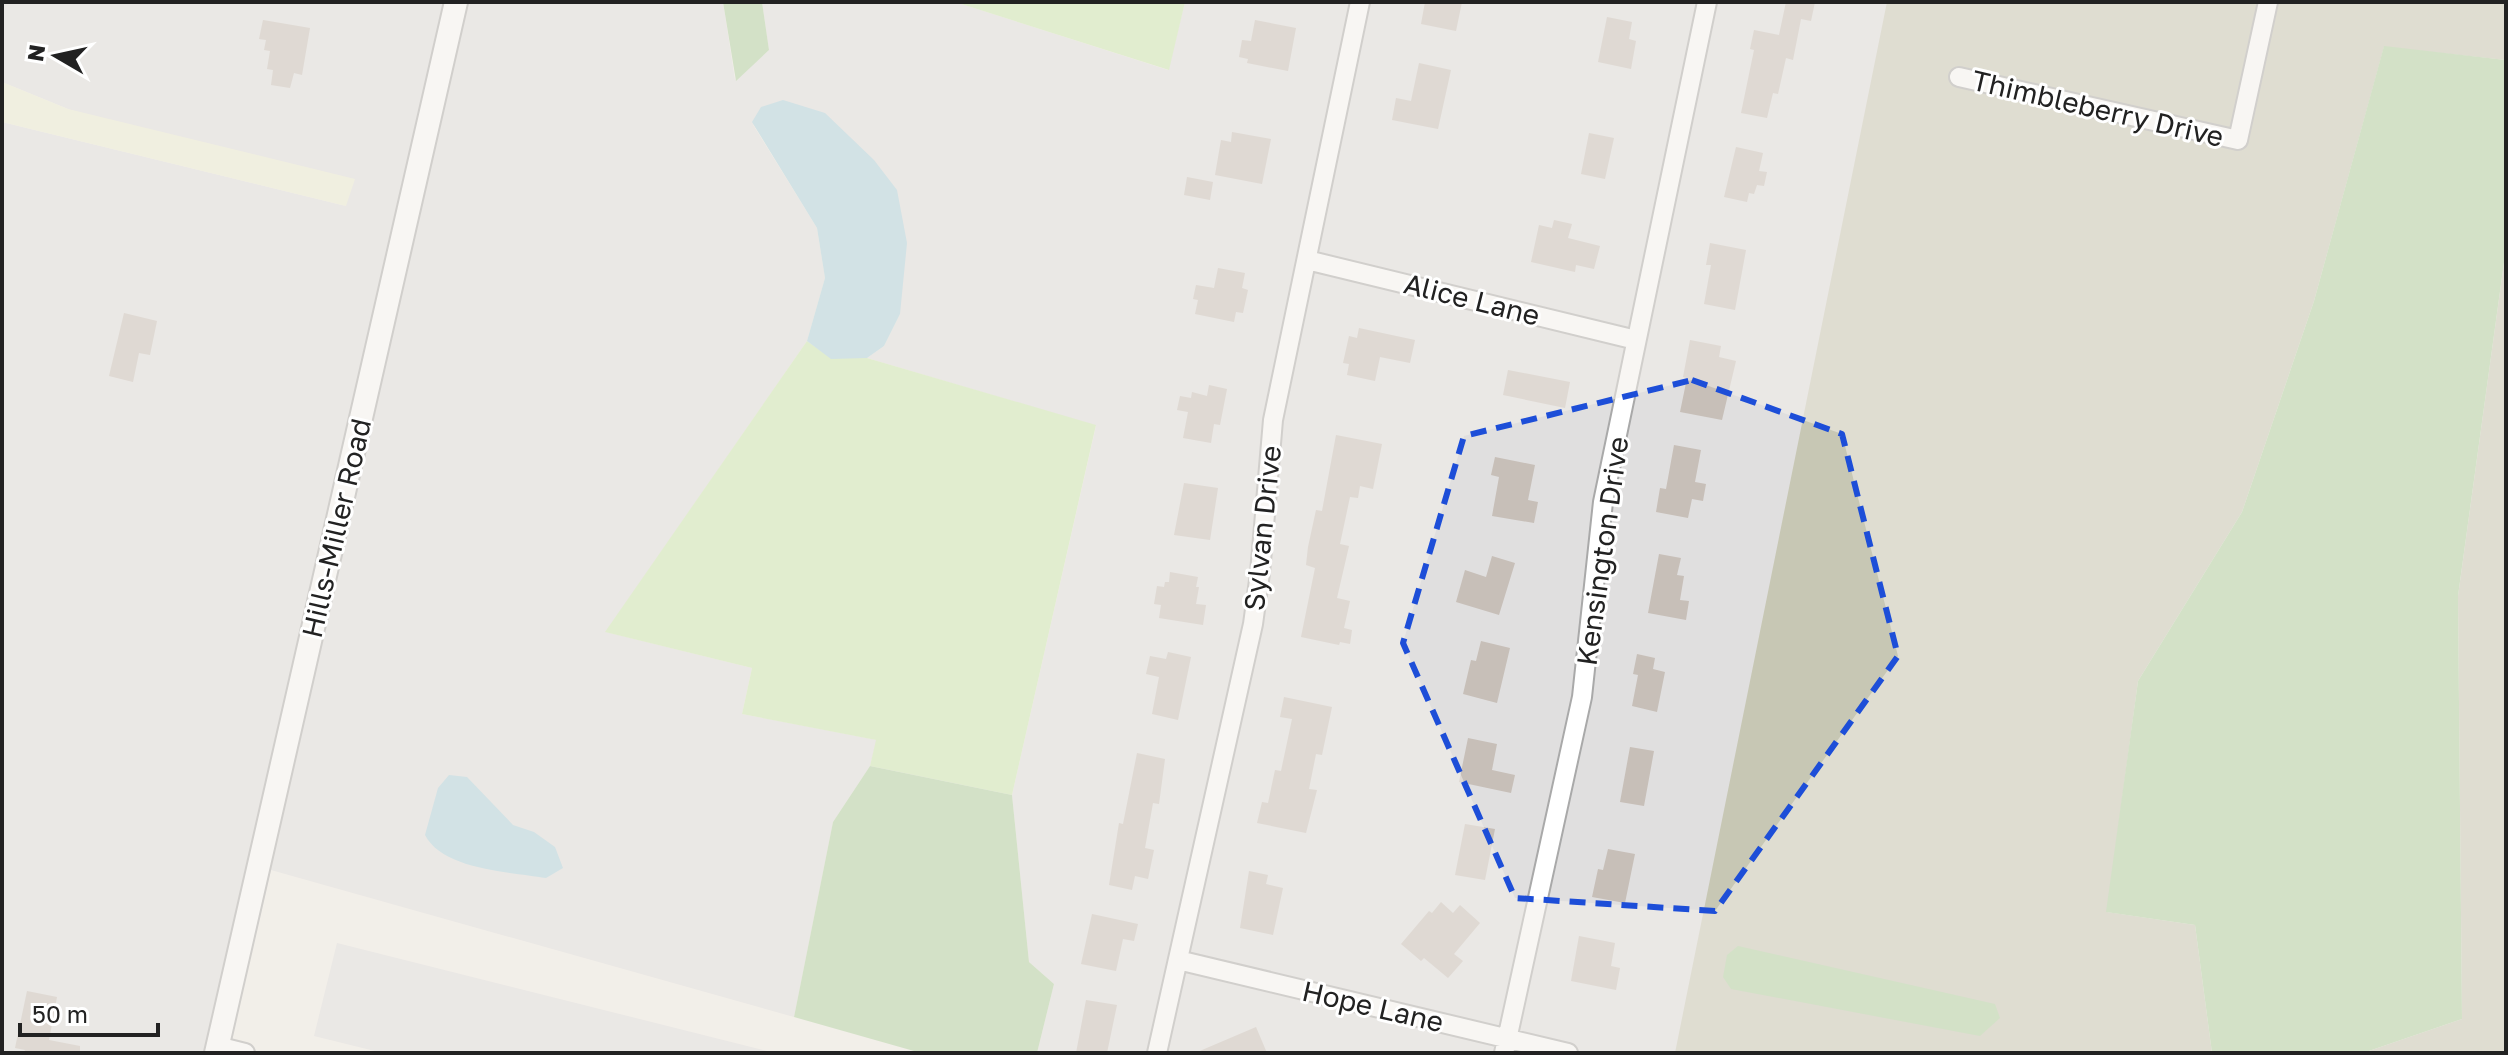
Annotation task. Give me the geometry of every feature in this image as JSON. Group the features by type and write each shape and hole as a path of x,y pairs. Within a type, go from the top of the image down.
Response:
{"street":[{"name":"Hills-Miller Road","path":"216,1050 456,2"},
{"name":"Sylvan Drive","path":"1157,1053 1253,624 1273,420 1360,2"},
{"name":"Kensington Drive","path":"1506,1046 1582,697 1603,502 1707,2"},
{"name":"Thimbleberry Drive","path":"1959,77 2238,140 2268,2"},
{"name":"Alice Lane","path":"1307,260 1636,340"},
{"name":"Hope Lane","path":"1178,960 1506,1046 1568,1053"},
{"path":"216,1050 245,1053"}],"highlighted area":[{"path":"1692,380 1842,434 1898,656 1715,911 1515,898 1403,643 1464,436"}],"shaded area":[{"path":"2,2 723,2 735,80 769,50 762,2 955,2 1168,70 1185,2 1890,2 1676,1053 1037,1053 1054,984 1029,962 1012,795 1096,426 867,358 884,346 900,314 752,123 817,228 825,278 807,341 606,632 752,668 742,714 877,740 870,766 833,822 794,1017 271,870 228,1053 2,1053 2,122 346,206 68,109 2,82"},
{"path":"1887,2 2506,2 2506,60 2384,47 2314,301 2242,512 2138,681 2107,912 2195,925 2212,1053 1675,1053"},
{"path":"2,82 68,109 355,179 346,206 2,122"},
{"path":"2506,248 2506,1053 2363,1053 2462,1019 2458,596"},
{"path":"337,943 771,1053 383,1053 314,1036"}],"green space":[{"path":"723,2 762,2 769,50 736,81"},
{"path":"955,2 1185,2 1169,70"},
{"path":"2384,46 2506,60 2506,248 2458,596 2462,1019 2363,1053 2212,1053 2195,925 2106,912 2138,681 2242,512 2314,301"},
{"path":"807,341 831,358 867,358 1096,425 1012,795 870,766 876,740 742,714 752,668 605,632"},
{"path":"870,766 1012,795 1029,962 1054,984 1037,1053 921,1053 794,1017 833,822"},
{"path":"1738,946 1995,1004 2000,1018 1980,1036 1731,989 1723,977 1727,955"}],"water":[{"path":"783,100 825,113 874,160 897,190 907,243 900,314 884,346 867,358 831,359 807,341 825,278 817,228 752,122 761,107"},
{"path":"449,775 467,777 513,825 534,832 555,847 563,868 546,878 497,871 462,862 434,847 425,835 438,788"}],"building":[{"path":"1425,2 1462,2 1456,31 1421,24"},
{"path":"1786,2 1815,2 1811,21 1801,19 1793,60 1786,58 1778,94 1773,93 1767,118 1741,113 1754,50 1750,49 1754,30 1779,35"},
{"path":"1607,17 1632,22 1629,39 1636,41 1631,69 1598,62"},
{"path":"263,20 310,28 302,75 294,73 290,88 271,85 273,70 267,69 270,51 264,50 266,40 259,39"},
{"path":"1255,20 1296,28 1288,71 1247,63 1248,59 1239,57 1242,40 1251,41"},
{"path":"1419,63 1451,70 1438,129 1392,120 1396,98 1411,101"},
{"path":"1232,132 1271,139 1262,184 1215,175 1221,140 1231,142"},
{"path":"1589,133 1614,138 1605,179 1581,174"},
{"path":"1736,147 1763,153 1759,171 1767,172 1764,186 1757,185 1754,194 1749,193 1747,202 1724,197"},
{"path":"1187,177 1213,182 1210,200 1184,195"},
{"path":"1554,220 1572,224 1568,238 1600,246 1594,269 1576,265 1575,272 1531,262 1539,225 1552,228"},
{"path":"1710,243 1746,250 1735,310 1704,304 1711,265 1706,265"},
{"path":"1218,268 1245,273 1242,288 1248,290 1243,313 1236,312 1234,322 1195,314 1198,300 1193,299 1196,285 1214,288"},
{"path":"124,313 157,321 150,355 139,353 133,382 109,376"},
{"path":"1359,328 1415,340 1410,363 1380,357 1375,381 1347,375 1349,364 1343,363 1349,336 1357,338"},
{"path":"1690,340 1721,346 1719,357 1736,361 1722,420 1680,412"},
{"path":"1508,370 1570,382 1565,408 1503,395"},
{"path":"1209,385 1227,389 1220,425 1214,424 1211,443 1183,438 1188,412 1177,410 1180,396 1191,398 1192,392 1207,396"},
{"path":"1336,435 1382,444 1373,489 1360,486 1358,498 1350,497 1340,544 1349,546 1337,598 1350,601 1344,628 1352,630 1350,644 1340,642 1339,645 1301,637 1315,568 1306,565 1308,547 1316,510 1322,511"},
{"path":"1674,445 1701,450 1695,482 1706,484 1703,501 1692,499 1688,518 1656,512 1660,488 1666,489"},
{"path":"1495,457 1535,465 1528,500 1538,502 1534,523 1492,516 1499,477 1491,475"},
{"path":"1184,483 1218,488 1210,540 1174,535"},
{"path":"1659,554 1681,558 1677,575 1684,576 1680,600 1689,601 1686,620 1648,613"},
{"path":"1492,556 1515,563 1499,615 1456,602 1465,570 1486,577"},
{"path":"1170,572 1198,577 1196,604 1206,605 1203,625 1159,618 1161,605 1154,604 1157,586 1164,587 1165,582 1169,582"},
{"path":"1481,641 1510,648 1497,703 1463,694 1471,660 1476,661"},
{"path":"1168,652 1191,657 1178,720 1152,714 1159,677 1146,674 1150,656 1166,659"},
{"path":"1637,654 1655,658 1653,669 1665,672 1657,712 1632,706 1638,675 1633,674"},
{"path":"1284,697 1332,707 1322,755 1316,754 1309,789 1317,790 1306,833 1257,823 1262,802 1268,803 1275,770 1281,771 1292,719 1280,717"},
{"path":"1468,738 1497,744 1492,770 1515,775 1511,793 1459,782"},
{"path":"1630,747 1654,751 1644,806 1620,802"},
{"path":"1137,753 1165,759 1159,804 1153,803 1145,848 1154,850 1148,879 1135,876 1132,890 1109,885 1119,823 1123,824"},
{"path":"1465,824 1495,829 1485,880 1455,875"},
{"path":"1608,849 1635,854 1625,903 1592,897 1598,869 1603,870"},
{"path":"1249,871 1268,875 1266,884 1283,888 1273,935 1240,928"},
{"path":"1441,902 1453,913 1460,905 1480,923 1454,954 1463,961 1448,978 1401,944 1429,911 1432,913"},
{"path":"1092,914 1138,924 1134,941 1123,939 1116,971 1081,964"},
{"path":"1579,936 1615,943 1611,966 1620,968 1616,990 1571,981"},
{"path":"27,991 57,997 49,1040 80,1046 80,1053 24,1053 25,1050 15,1048"},
{"path":"1086,1000 1117,1005 1107,1053 1076,1053"},
{"path":"1256,1027 1267,1053 1195,1053"}]}
